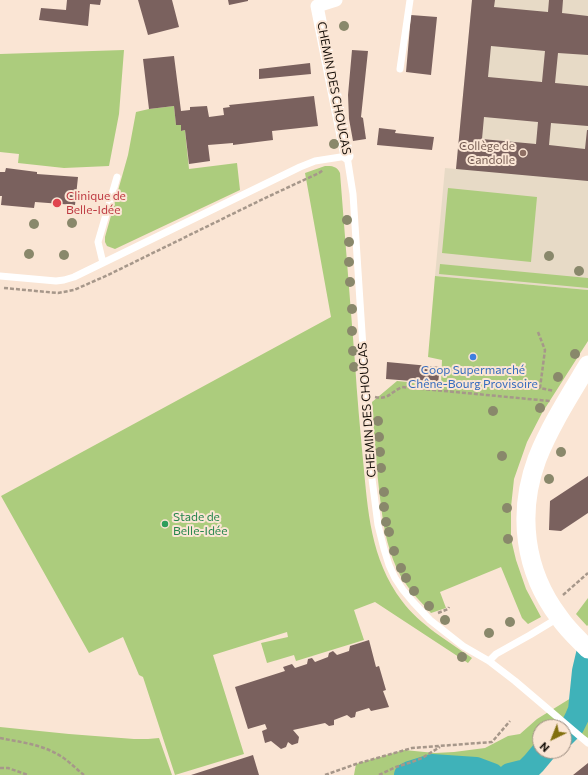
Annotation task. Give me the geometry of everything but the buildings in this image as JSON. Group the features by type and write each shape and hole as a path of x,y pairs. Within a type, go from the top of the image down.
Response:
{"street":[{"name":"CHEMIN DES CHOUCAS","path":"336,0 318,6 347,156"},
{"path":"583,644 554,610 537,578 529,553 526,512 529,487 544,443 554,422 588,365"}],"lane":[{"path":"400,69 410,0"},
{"path":"0,276 46,280 64,280 74,277 300,167 315,161 347,156"},
{"name":"CHEMIN DES CHOUCAS","path":"347,156 353,194 371,471 378,525 389,565 395,578 413,602 430,620 463,646 489,661 515,681 588,743"},
{"path":"102,263 98,242 117,177"},
{"path":"489,661 496,654 541,629 554,610"}],"path":[{"path":"538,332 545,350 540,388 558,392"},
{"path":"366,396 379,398 389,396 402,387 552,401"},
{"path":"554,610 565,594 588,573"},
{"path":"325,775 356,764 412,748 492,742 510,721"},
{"path":"0,738 51,751 65,759 84,775"},
{"path":"379,775 422,758 440,746"},
{"path":"0,768 8,768 28,775"}],"shaded area":[{"name":"Collège de Candolle","path":"472,0 588,0 588,290 435,276 445,168 456,169"}],"green space":[{"path":"124,50 119,114 109,166 64,168 18,163 19,154 0,152 0,54"},
{"path":"174,106 176,125 181,125 181,131 185,130 189,169 237,163 240,190 115,249 107,246 105,237 128,155 136,112"},
{"path":"325,166 334,167 340,173 365,479 372,534 377,551 391,585 409,610 435,632 472,658 468,663 375,602 354,610 364,640 296,661 294,655 267,663 261,643 288,637 287,632 213,655 244,754 175,775 143,677 139,675 123,637 89,653 1,496 331,317 305,173"},
{"path":"448,188 537,197 531,262 442,253"},
{"path":"440,264 588,278 588,288 439,274"},
{"path":"435,276 588,290 588,341 542,413 527,442 514,479 511,507 511,539 516,560 526,589 541,617 528,624 522,618 501,567 440,592 446,608 431,613 412,592 400,575 393,560 388,543 382,516 375,450 372,402 397,381 441,385 442,360 428,357"},
{"path":"588,598 588,625 587,626 576,614"},
{"path":"576,661 588,670 588,738 581,734 572,741 572,719 537,719 571,698"},
{"path":"532,723 532,759 551,759 531,775 354,775 356,764 404,750 435,753 485,748 508,736 520,734"},
{"path":"0,727 134,739 159,738 172,775 0,775"}],"waterway":[{"path":"572,727 580,710 584,671 588,654"},
{"path":"510,775 526,771 537,759"},
{"path":"406,775 432,766 476,769 492,775"}],"place":[{"name":"Collège de Candolle","path":"523,153"},
{"name":"Clinique de Belle-Idée","path":"57,203"},
{"name":"Coop Supermarché Chêne-Bourg Provisoire","path":"473,357"},
{"name":"Stade de Belle-Idée","path":"165,524"}]}
